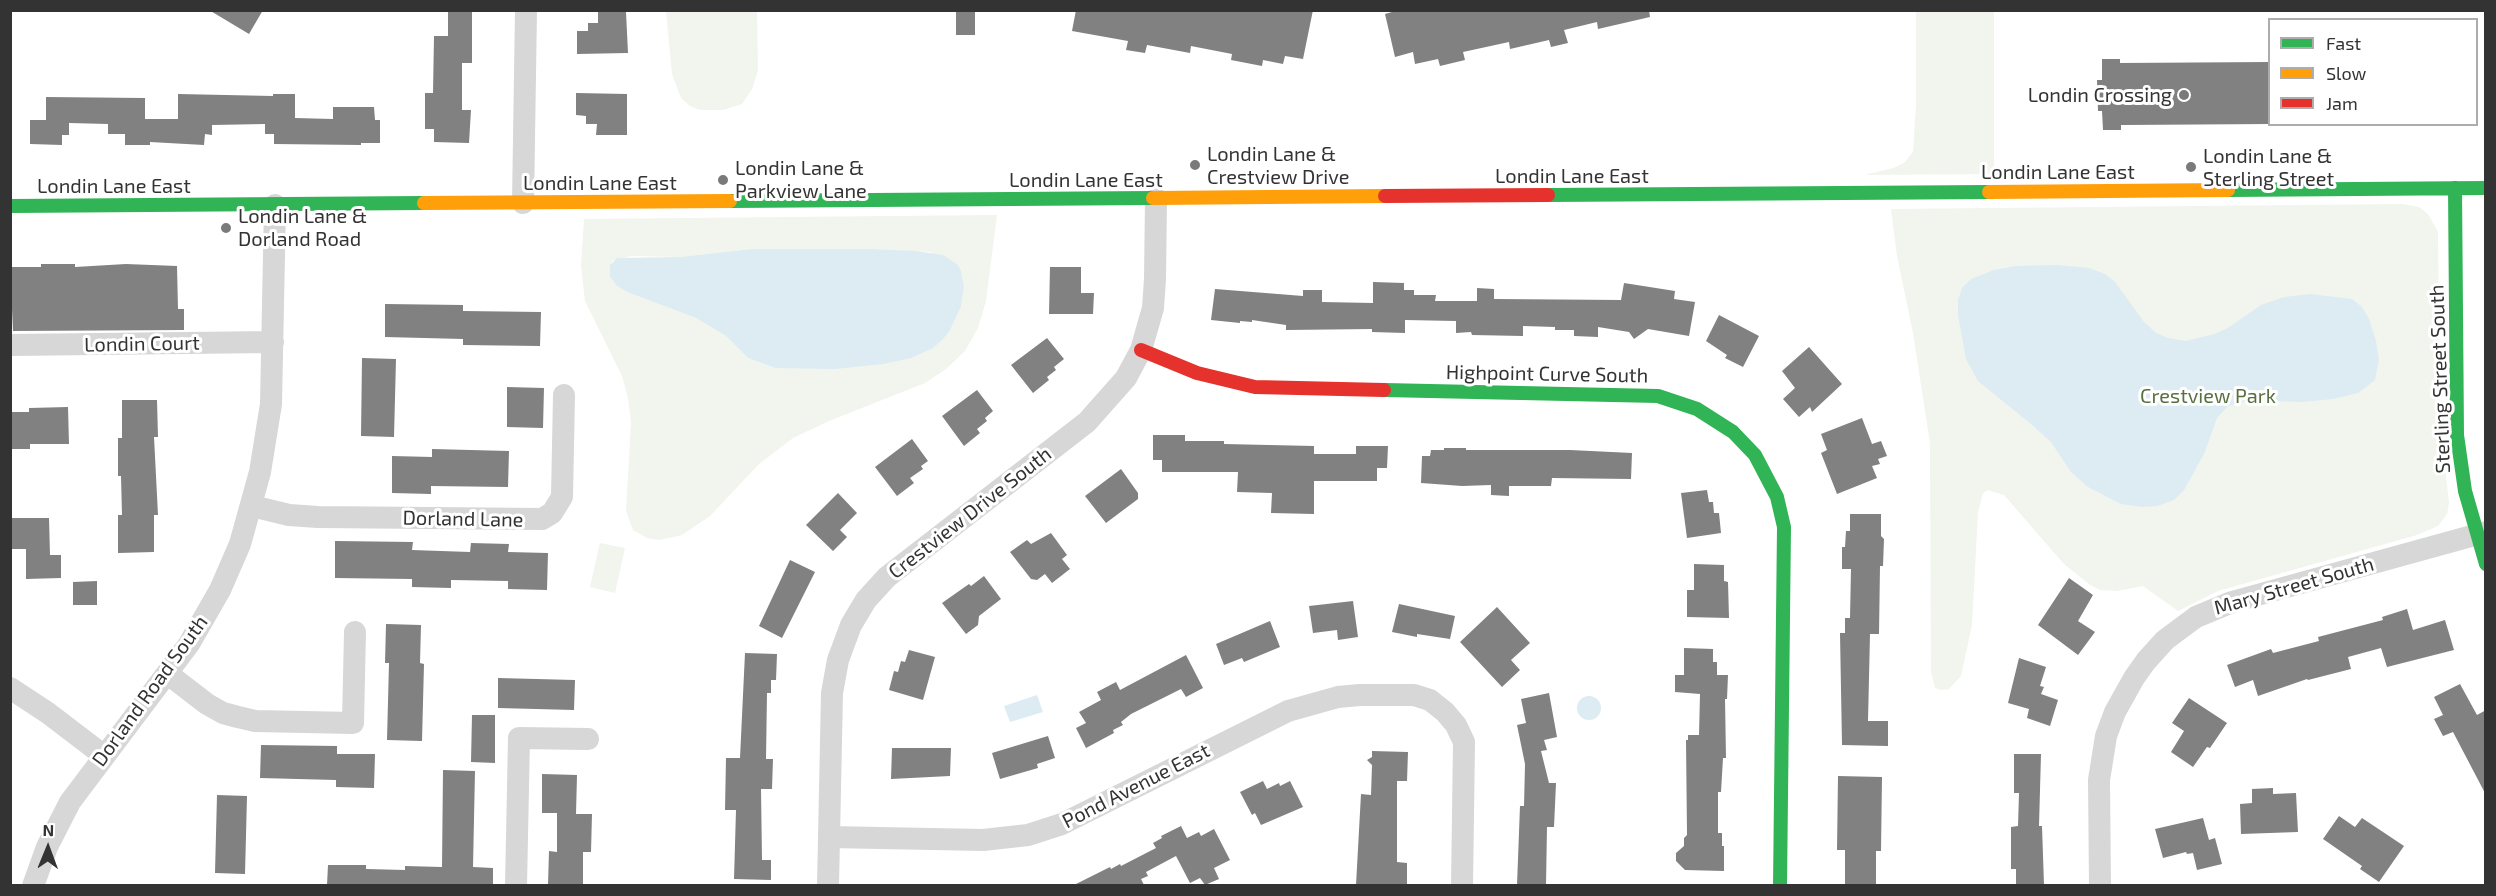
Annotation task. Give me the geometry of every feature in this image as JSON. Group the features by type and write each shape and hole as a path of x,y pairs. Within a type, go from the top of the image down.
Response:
{"street":[{"path":"523,203 526,10"},
{"name":"Sterling Street South","path":"2455,188 2457,435 2464,484 2481,533 2486,564"},
{"name":"Londin Lane East","path":"10,206 2486,188"},
{"name":"Crestview Drive South","path":"828,885 833,682 842,648 861,607 901,564 1087,422 1118,388 1141,350 1150,322 1154,293 1156,199"},
{"name":"Dorland Road South","path":"33,885 39,864 77,790 189,644 220,590 240,544 252,506 270,421 274,205"},
{"name":"Londin Court","path":"10,345 273,342"},
{"name":"Highpoint Curve South","path":"1141,350 1204,375 1255,387 1645,394 1684,404 1723,424 1748,448 1765,472 1777,497 1784,527 1780,885"},
{"name":"Dorland Lane","path":"252,506 280,513 318,517 542,519 552,513 562,497 564,395"},
{"name":"Mary Street South","path":"2100,885 2100,771 2106,736 2129,686 2146,661 2165,640 2196,617 2232,602 2481,533"},
{"path":"168,674 213,707 238,717 255,720 353,723 356,632"},
{"path":"10,688 48,713 103,755"},
{"name":"Pond Avenue East","path":"829,837 983,840 1028,835 1062,824 1270,718 1307,704 1338,697 1371,694 1414,695 1434,702 1450,716 1464,742 1462,885"},
{"path":"516,885 519,738 588,739"}],"green space":[{"path":"666,11 757,11 758,70 752,89 742,104 723,110 700,110 690,106 681,98 672,74"},
{"path":"1916,11 1994,11 1994,174 1865,175 1904,163 1913,152 1916,104"},
{"name":"Crestview Park","path":"2403,204 2419,207 2428,214 2438,232 2440,422 2449,503 2447,514 2438,526 2417,535 2218,591 2178,611 2143,586 2117,591 2100,590 2090,585 2064,564 2004,495 1988,490 1983,493 1978,512 1972,625 1961,676 1949,689 1935,688 1931,672 1930,443 1913,333 1897,256 1891,209"},
{"path":"997,215 986,301 978,328 965,351 946,369 925,383 829,421 793,438 759,464 710,516 682,535 659,540 647,538 633,530 626,511 631,423 628,398 622,376 585,301 581,266 584,219","holes":["752,249 872,249 930,252 958,265 964,287 961,306 775,368 748,358 726,336 696,318 627,292 617,286 610,277 612,261 631,256 680,257"]},
{"path":"600,543 625,548 615,593 590,587"}],"shaded area":[{"path":"752,249 872,249 943,255 958,265 961,271 964,287 961,306 950,330 943,339 933,348 911,358 883,364 835,369 775,368 748,358 726,336 696,318 627,292 617,286 610,277 610,265 617,258 680,257"},
{"path":"2057,265 2089,268 2105,274 2115,282 2144,322 2156,333 2186,341 2228,328 2261,305 2284,297 2310,294 2352,299 2362,307 2369,319 2376,341 2379,360 2375,380 2358,393 2333,399 2302,402 2250,400 2228,406 2217,418 2204,454 2184,490 2174,500 2157,506 2142,507 2121,504 2088,487 2071,472 2051,442 1978,381 1966,359 1958,315 1958,300 1962,288 1971,279 1994,270 2016,266"},
{"path":"1037,695 1043,712 1010,722 1004,706"},
{"path":"1589,696 1598,699 1601,708 1598,717 1589,720 1580,717 1577,708 1580,699"}],"building":[{"path":"209,10 263,10 249,34"},
{"path":"448,10 472,10 472,63 462,63 462,110 471,110 469,143 434,142 434,129 425,129 425,93 433,93 434,36 448,36"},
{"path":"956,10 975,10 975,35 956,35"},
{"path":"1076,10 1313,10 1303,59 1285,56 1283,64 1263,60 1262,66 1231,60 1232,54 1191,46 1190,53 1147,45 1145,53 1126,50 1128,41 1072,31"},
{"path":"1399,10 1649,10 1650,17 1598,29 1597,22 1564,30 1568,43 1551,47 1549,40 1510,49 1509,42 1463,52 1465,60 1440,66 1438,59 1415,64 1413,52 1395,57 1385,14"},
{"path":"598,11 626,12 628,53 577,54 577,31 588,31 588,23 598,23"},
{"name":"Londin Crossing","path":"2102,59 2120,59 2120,63 2268,62 2268,124 2121,125 2121,130 2103,130 2102,111 2098,111 2097,80 2102,80"},
{"path":"576,93 627,94 627,135 596,135 597,124 586,124 586,116 576,115"},
{"path":"178,94 273,96 273,94 295,94 295,118 333,119 333,107 374,107 375,120 380,120 380,143 361,143 361,145 274,144 274,134 265,134 265,124 212,125 212,135 205,134 204,145 150,142 150,145 125,145 125,134 108,134 108,124 69,123 69,135 62,135 62,145 30,144 30,120 46,120 46,97 145,98 145,119 178,119"},
{"path":"41,264 75,264 75,267 126,264 177,266 178,309 184,309 184,330 13,331 10,267 41,267"},
{"path":"1050,267 1081,267 1081,293 1094,293 1093,314 1049,314"},
{"path":"1373,282 1404,283 1404,290 1414,290 1414,295 1436,295 1435,301 1477,301 1477,288 1494,289 1494,299 1621,300 1624,283 1675,291 1674,299 1695,302 1689,336 1648,329 1634,339 1629,332 1598,327 1598,337 1574,336 1574,330 1555,330 1555,327 1523,326 1523,336 1456,333 1456,321 1405,320 1405,333 1372,332 1372,329 1286,330 1286,325 1252,320 1252,322 1240,321 1240,323 1211,320 1215,289 1303,296 1303,290 1322,290 1322,302 1373,303"},
{"path":"385,304 463,305 463,311 541,312 540,346 463,345 463,339 385,337"},
{"path":"1719,315 1759,336 1743,367 1725,358 1727,355 1706,341"},
{"path":"1047,338 1064,359 1054,367 1056,370 1047,377 1049,380 1033,393 1011,365"},
{"path":"1809,347 1842,384 1812,412 1810,407 1799,417 1783,399 1795,388 1782,371"},
{"path":"362,358 396,359 394,437 361,436"},
{"path":"507,387 544,388 543,428 507,427"},
{"path":"977,390 993,411 985,418 987,421 977,429 980,433 964,446 942,416"},
{"path":"122,400 157,400 158,437 154,437 158,515 154,515 154,552 118,553 118,515 122,515 121,476 118,476 118,438 122,438"},
{"path":"68,407 69,444 30,444 30,449 10,449 10,412 29,412 29,408"},
{"path":"1862,418 1872,444 1881,441 1887,456 1878,459 1880,464 1872,466 1877,478 1837,494 1821,453 1827,450 1821,434"},
{"path":"1153,435 1185,435 1185,441 1224,441 1224,444 1314,446 1314,454 1356,454 1356,446 1388,446 1387,468 1377,468 1377,481 1314,481 1314,514 1271,513 1272,493 1237,492 1238,472 1162,472 1162,460 1153,460"},
{"path":"912,439 928,461 921,466 923,469 910,478 914,483 897,496 875,467"},
{"path":"1444,448 1632,453 1631,479 1552,478 1551,486 1509,486 1509,496 1491,495 1491,485 1462,486 1421,483 1422,456 1430,456 1431,450 1444,450"},
{"path":"432,449 509,451 508,487 431,486 431,494 392,493 392,456 432,457"},
{"path":"1121,469 1138,493 1138,499 1106,523 1085,496"},
{"path":"1707,490 1709,502 1713,502 1714,513 1719,513 1721,533 1687,538 1681,493"},
{"path":"838,493 857,513 840,530 847,537 833,551 806,525"},
{"path":"1850,514 1881,514 1881,536 1884,539 1883,566 1880,566 1879,634 1870,634 1868,721 1888,721 1888,746 1842,745 1840,633 1845,633 1845,618 1850,618 1851,569 1842,569 1842,547 1845,547 1846,531 1850,531"},
{"path":"10,518 49,518 50,555 61,555 61,578 26,579 26,549 10,549"},
{"path":"1051,533 1067,555 1062,559 1070,569 1052,583 1045,574 1037,580 1031,579 1010,552 1027,540 1031,544"},
{"path":"335,541 413,542 412,550 470,552 471,543 509,544 508,552 548,553 547,590 508,589 508,581 451,580 451,588 412,587 412,579 335,578"},
{"path":"790,560 815,572 782,638 759,626"},
{"path":"1694,564 1724,565 1724,581 1728,582 1729,618 1687,617 1687,590 1694,590"},
{"path":"984,576 1001,599 979,616 978,625 966,634 942,603"},
{"path":"2069,578 2093,595 2078,621 2095,632 2078,655 2038,625"},
{"path":"97,581 97,605 73,605 73,582"},
{"path":"1353,601 1358,637 1338,640 1337,630 1313,633 1309,606"},
{"path":"1399,604 1455,616 1450,639 1417,634 1417,637 1392,632"},
{"path":"1497,607 1530,643 1511,660 1520,670 1502,687 1460,642"},
{"path":"2407,609 2413,630 2445,620 2454,650 2387,667 2381,648 2348,657 2351,669 2307,679 2258,696 2253,680 2235,687 2227,665 2271,649 2273,653 2319,641 2318,637 2383,620 2382,617"},
{"path":"1270,621 1280,647 1244,662 1242,658 1224,665 1216,644"},
{"path":"386,624 421,625 420,663 424,664 422,741 387,740 389,663 385,663"},
{"path":"1684,648 1713,649 1713,662 1717,662 1717,675 1728,675 1727,699 1725,699 1726,758 1723,758 1721,792 1718,792 1718,833 1722,833 1724,871 1685,870 1676,861 1676,853 1684,846 1684,838 1687,835 1686,740 1688,740 1688,735 1699,735 1700,694 1675,692 1675,675 1684,675"},
{"path":"909,650 935,657 923,700 889,690 894,671 898,672 901,661 905,662"},
{"path":"745,653 777,654 776,680 771,680 771,693 767,693 766,759 773,759 772,789 761,789 762,860 771,860 771,880 734,879 736,810 725,810 726,758 740,758"},
{"path":"1186,655 1203,688 1186,697 1181,689 1131,714 1121,722 1123,725 1113,730 1114,733 1086,748 1076,728 1086,723 1079,712 1101,700 1097,692 1116,682 1120,690"},
{"path":"2019,658 2046,667 2040,686 2044,687 2041,694 2058,700 2050,726 2027,718 2029,709 2008,703"},
{"path":"498,678 575,680 574,710 498,708"},
{"path":"2460,684 2477,715 2486,710 2486,795 2453,732 2443,736 2434,719 2443,715 2434,697"},
{"path":"1549,693 1557,737 1544,740 1547,750 1541,751 1549,783 1556,783 1554,827 1547,827 1546,885 1517,885 1520,806 1524,806 1525,764 1517,725 1526,723 1521,699"},
{"path":"2189,698 2227,723 2210,748 2207,747 2193,767 2171,752 2184,731 2172,723"},
{"path":"472,715 495,715 495,763 471,762"},
{"path":"1048,736 1055,758 1037,764 1038,768 1000,779 992,753"},
{"path":"261,745 337,746 337,754 375,754 374,788 336,787 336,780 260,778"},
{"path":"892,748 951,748 950,776 891,779"},
{"path":"1372,751 1408,752 1407,781 1397,781 1397,862 1407,863 1407,885 1356,885 1361,794 1371,795 1372,765 1367,760 1372,757"},
{"path":"2014,754 2041,754 2039,826 2042,826 2044,885 2016,885 2016,869 2011,869 2011,827 2018,826 2019,793 2014,793"},
{"path":"443,770 475,771 473,867 493,868 493,885 327,885 328,865 366,865 366,869 405,870 405,866 442,867"},
{"path":"542,774 577,775 576,814 592,814 591,852 583,852 583,885 548,885 549,851 557,852 557,813 542,813"},
{"path":"1838,776 1882,777 1881,851 1876,851 1876,885 1845,885 1845,850 1837,850"},
{"path":"1263,781 1267,789 1290,781 1303,807 1261,825 1255,813 1252,815 1240,792"},
{"path":"2273,788 2273,794 2296,793 2298,832 2241,834 2240,804 2252,803 2252,789"},
{"path":"217,795 247,796 245,874 215,873"},
{"path":"2339,816 2355,827 2362,818 2404,846 2379,882 2360,869 2362,866 2323,839"},
{"path":"2203,818 2209,840 2215,838 2222,864 2197,870 2193,853 2187,854 2186,852 2163,858 2155,829"},
{"path":"1181,826 1187,838 1199,832 1201,836 1214,829 1230,860 1214,868 1219,879 1205,885 1200,878 1190,883 1176,856 1146,872 1148,876 1141,879 1144,885 1074,885 1110,867 1111,869 1120,864 1121,866 1156,848 1153,843 1162,838 1161,836"}],"traffic: fast":[{"path":"2455,188 2457,435 2465,491 2486,564"},
{"path":"2228,190 2486,188"},
{"path":"1548,195 1989,192"},
{"path":"730,201 1153,198"},
{"path":"10,206 424,203"},
{"path":"1384,390 1658,396 1697,409 1733,432 1755,455 1777,497 1784,527 1780,886"}],"traffic: slow":[{"path":"1989,192 2228,190"},
{"path":"1153,198 1385,196"},
{"path":"424,203 730,201"}],"traffic: jam":[{"path":"1385,196 1548,195"},
{"path":"1141,350 1197,373 1255,387 1384,390"}],"place":[{"name":"Londin Crossing","path":"2184,95"},
{"name":"Londin Lane & Crestview Drive","path":"1195,165"},
{"name":"Londin Lane & Sterling Street","path":"2191,167"},
{"name":"Londin Lane & Parkview Lane","path":"723,180"},
{"name":"Londin Lane & Dorland Road","path":"226,228"}]}
